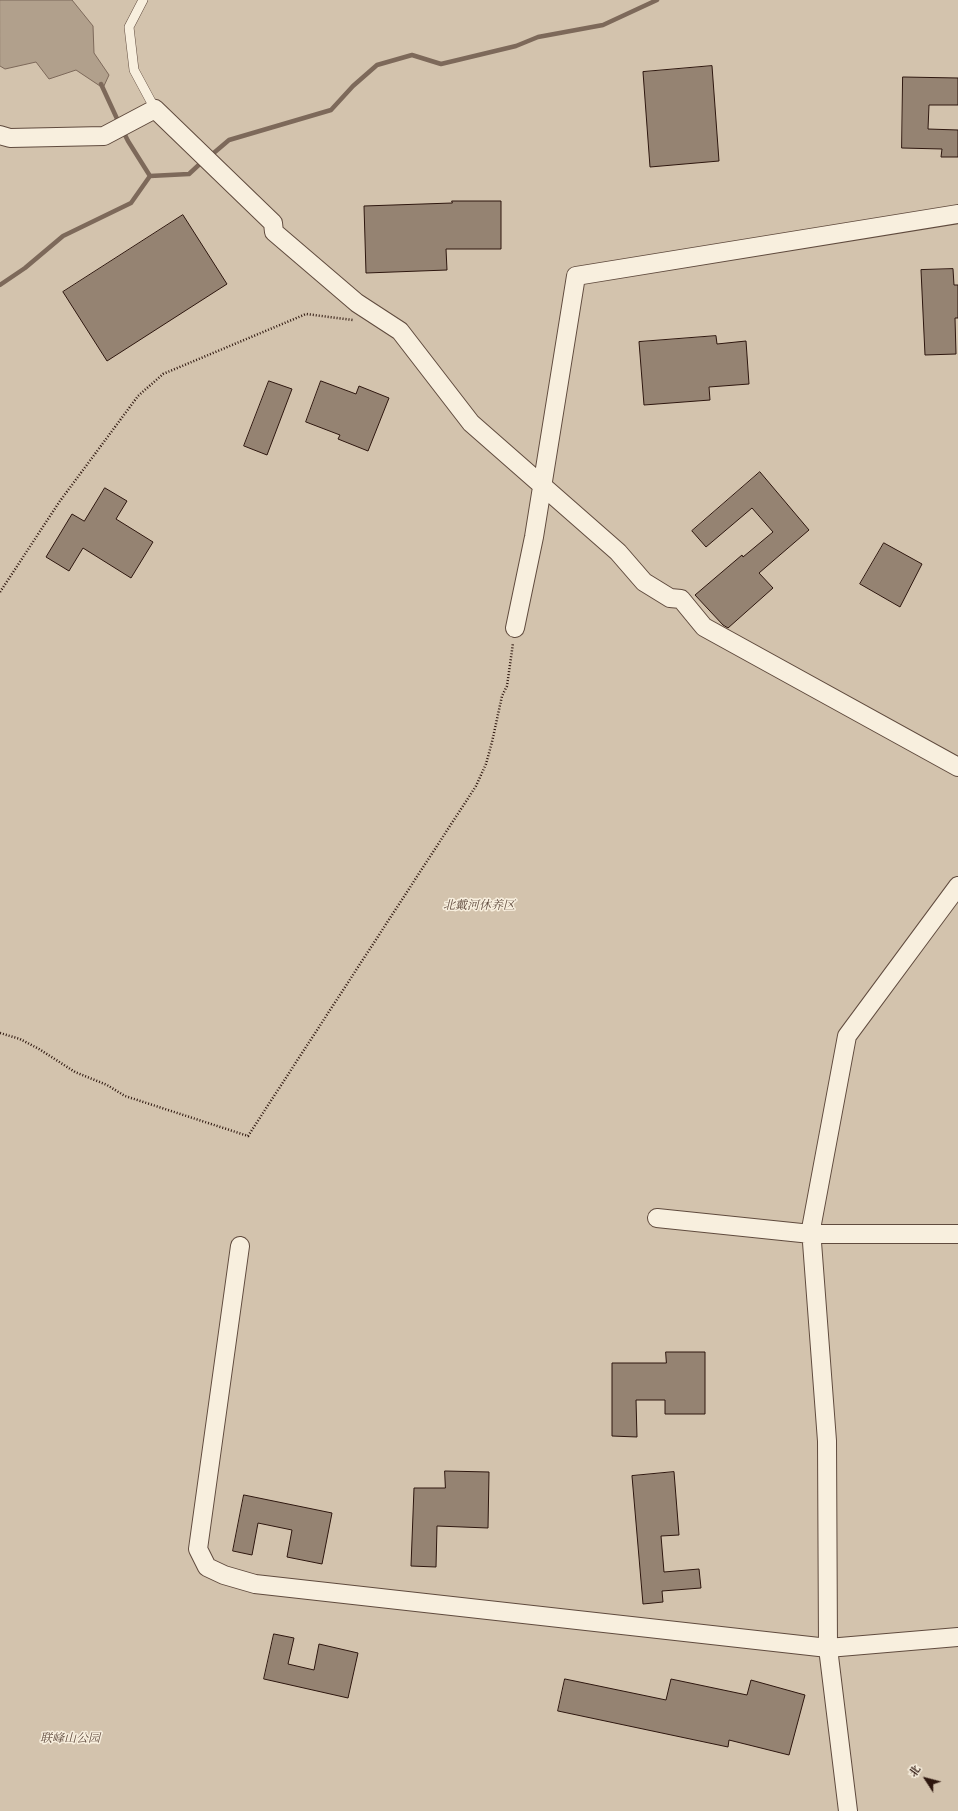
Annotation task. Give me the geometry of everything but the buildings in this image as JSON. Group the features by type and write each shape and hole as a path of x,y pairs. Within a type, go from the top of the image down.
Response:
{"street":[{"path":"0,135 10,138 104,136 147,112 272,223 274,232 357,303 400,330 471,424 618,552 644,582 670,598 681,599 704,627 958,768"},
{"path":"515,628 534,537 576,276 958,214"},
{"path":"848,1811 828,1648 827,1441 811,1234 847,1036 958,886"},
{"path":"657,1218 811,1234 958,1234"},
{"path":"240,1246 198,1549 207,1568 224,1575 255,1584 828,1648 958,1637"}],"lane":[{"path":"142,0 129,27 134,70 147,112"}],"path":[{"path":"0,592 69,489 138,396 163,374 306,314 360,321"},
{"path":"0,1033 20,1039 39,1049 75,1072 107,1085 125,1096 248,1136 476,786 486,764 502,696 507,686 515,628"}],"green space":[{"name":"北戴河休养区","path":"0,0 958,0 958,1811 0,1811"}],"shaded area":[{"path":"0,0 72,0 93,26 94,53 109,75 103,88 76,70 49,79 36,62 5,69 0,66"}],"waterway":[{"path":"209,157 229,140 331,110 353,86 377,65 412,55 441,64 516,46 538,37 603,25 657,0"},
{"path":"101,84 119,123"},
{"path":"122,129 150,176"},
{"path":"0,285 25,268 63,236 131,203 150,176 189,174 203,161"}],"park label":[{"name":"联峰山公园","path":"70,1739"}]}
